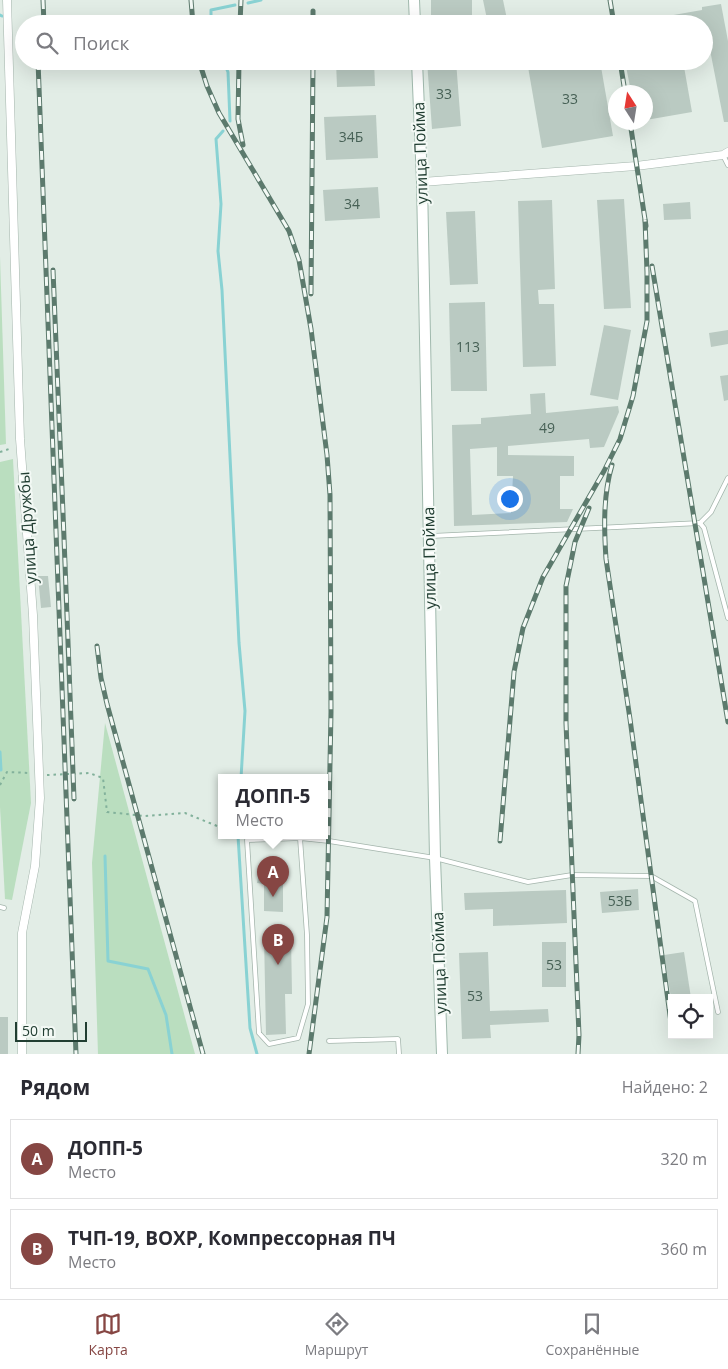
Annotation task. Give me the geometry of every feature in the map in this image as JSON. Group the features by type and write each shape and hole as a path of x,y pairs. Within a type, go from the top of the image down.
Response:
{"main road":[{"path":"414,0 415,15"},
{"name":"улица Пойма","path":"417,70 422,182 435,858 442,1054"}],"street":[{"name":"улица Дружбы","path":"7,0 20,439 33,615 40,798 35,866 22,933 22,1054"},
{"path":"422,182 636,166 725,154"}],"lane":[{"path":"725,154 728,165"},
{"path":"429,536 700,523 711,512 728,478"},
{"path":"700,523 704,528 728,618"},
{"path":"274,839 247,840 259,1033 269,1044 298,1038 308,1004 307,935 300,839"},
{"path":"307,839 435,858 528,882 572,876 651,876 695,901 718,1012"},
{"path":"329,1041 398,1039 398,1054"}],"path":[{"path":"0,452 9,449"},
{"path":"0,785 7,772 39,775 89,773 103,778 107,812 145,816 185,813 218,826"}],"green space":[{"path":"0,257 6,444 0,445"},
{"path":"13,459 31,803 12,900 5,899 0,807 0,462"},
{"path":"105,723 195,1054 98,1054 92,863"}],"building":[{"path":"431,0 472,0 472,15 431,15"},
{"path":"483,0 503,0 506,15 486,15"},
{"path":"721,4 728,41 728,122 724,122 713,65 713,15 674,15 702,10 702,7"},
{"path":"336,70 374,70 375,86 337,87"},
{"path":"428,70 457,70 461,126 432,129"},
{"path":"529,70 602,70 608,107 608,130 612,130 613,136 542,148"},
{"path":"627,70 685,70 692,112 653,119 653,85 630,85"},
{"path":"376,115 378,158 326,160 324,117"},
{"path":"378,187 380,218 325,221 323,190"},
{"path":"624,199 631,308 604,309 597,200"},
{"path":"552,200 555,289 538,290 539,304 554,304 556,366 523,367 518,201"},
{"path":"690,202 691,219 664,220 663,204"},
{"path":"475,211 478,284 450,285 446,212"},
{"path":"485,302 487,391 451,391 449,303"},
{"path":"604,325 631,330 618,400 590,395"},
{"path":"728,330 728,344 711,347 709,333"},
{"path":"728,375 728,400 724,401 720,376"},
{"path":"545,393 546,413 618,406 619,412 604,447 590,448 589,439 508,446 508,455 574,456 574,476 560,476 560,509 573,509 567,522 454,526 452,425 481,424 481,418 531,414 530,394","holes":["497,447 497,476 513,476 511,513 472,515 470,449"]},
{"path":"38,576 48,576 51,607 41,608"},
{"path":"262,874 283,875 283,912 264,911 264,884 257,883 258,878"},
{"path":"638,889 639,910 602,913 600,892"},
{"path":"566,890 567,923 493,926 493,909 465,910 464,893"},
{"path":"264,936 291,936 292,994 285,994 286,1034 266,1035"},
{"path":"542,942 566,942 566,987 542,987"},
{"path":"488,952 490,1011 548,1009 549,1022 490,1025 491,1038 462,1039 459,953"},
{"path":"684,952 690,994 670,994 664,955"},
{"path":"0,1017 8,1017 8,1054 0,1054"}],"waterway":[{"path":"248,3 261,0"},
{"path":"211,15 211,10 235,5"},
{"path":"227,70 230,121"},
{"path":"223,131 216,139 221,204 218,251 222,290 239,643 245,711 241,774"},
{"path":"0,752 1,770"},
{"path":"238,839 250,1028 257,1054"},
{"path":"105,856 108,961 148,969 166,1015 172,1054"}],"railway":[{"path":"43,0 44,15"},
{"path":"191,0 192,15"},
{"path":"240,15 241,0"},
{"path":"610,0 612,15"},
{"path":"38,70 76,1054"},
{"path":"202,70 219,113 289,231 299,260 311,329 327,455 330,495 331,712 327,917 309,1054"},
{"path":"239,70 238,119 243,145"},
{"path":"311,294 313,70"},
{"path":"621,70 624,85"},
{"path":"631,130 646,226"},
{"path":"500,841 514,672 523,628 543,577 604,471 620,439 633,396 647,321 645,220"},
{"path":"652,266 728,722"},
{"path":"53,270 74,799"},
{"path":"612,465 606,500 606,559 630,719 668,1000"},
{"path":"578,1054 579,1035 566,723 566,586 575,542 589,508"},
{"path":"97,646 107,704 203,1054"}],"place":[{"name":"ДОПП-5","path":"273,897"},
{"name":"ТЧП-19, ВОХР, Компрессорная ПЧ","path":"278,965"}]}
